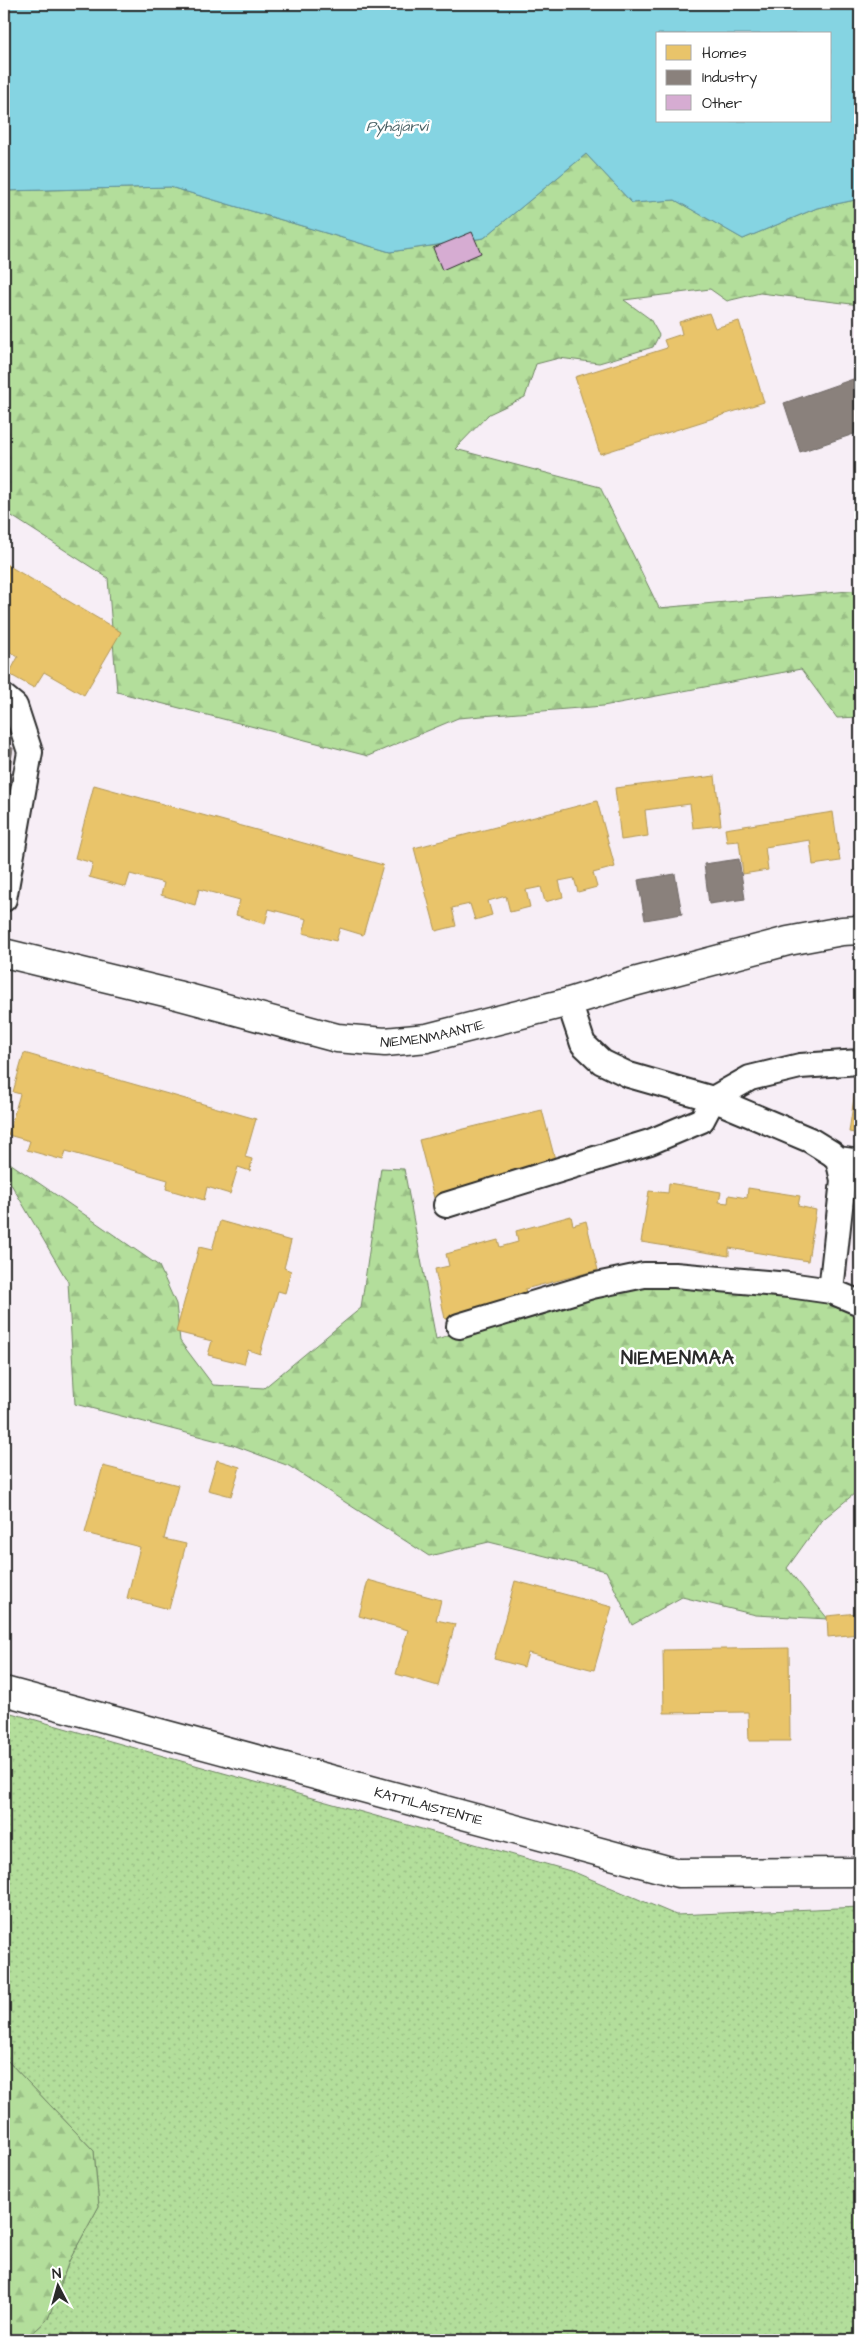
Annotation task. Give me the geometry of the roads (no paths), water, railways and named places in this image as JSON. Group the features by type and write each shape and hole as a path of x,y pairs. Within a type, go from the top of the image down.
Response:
{"street":[{"name":"NIEMENMAANTIE","path":"4,953 177,995 337,1038 385,1042 427,1038 569,1002 630,983 788,941 842,931 860,930"},
{"name":"KATTILAISTENTIE","path":"4,1691 678,1873 860,1872"}],"lane":[{"path":"4,697 15,706 30,752 4,899"},
{"path":"569,1002 583,1044 602,1062 629,1075 713,1099 810,1140 849,1160 843,1180 831,1291"},
{"path":"446,1206 650,1142 702,1120 713,1099 750,1078 800,1066 860,1062"},
{"path":"459,1326 592,1286 644,1275 675,1275 789,1285 831,1291 860,1303"}],"water":[{"name":"Pyhäjärvi","path":"4,4 860,4 860,199 817,208 743,239 675,200 632,203 586,154 484,238 390,252 170,187 4,191"}],"district":[{"name":"NIEMENMAA","path":"678,1357"}]}
